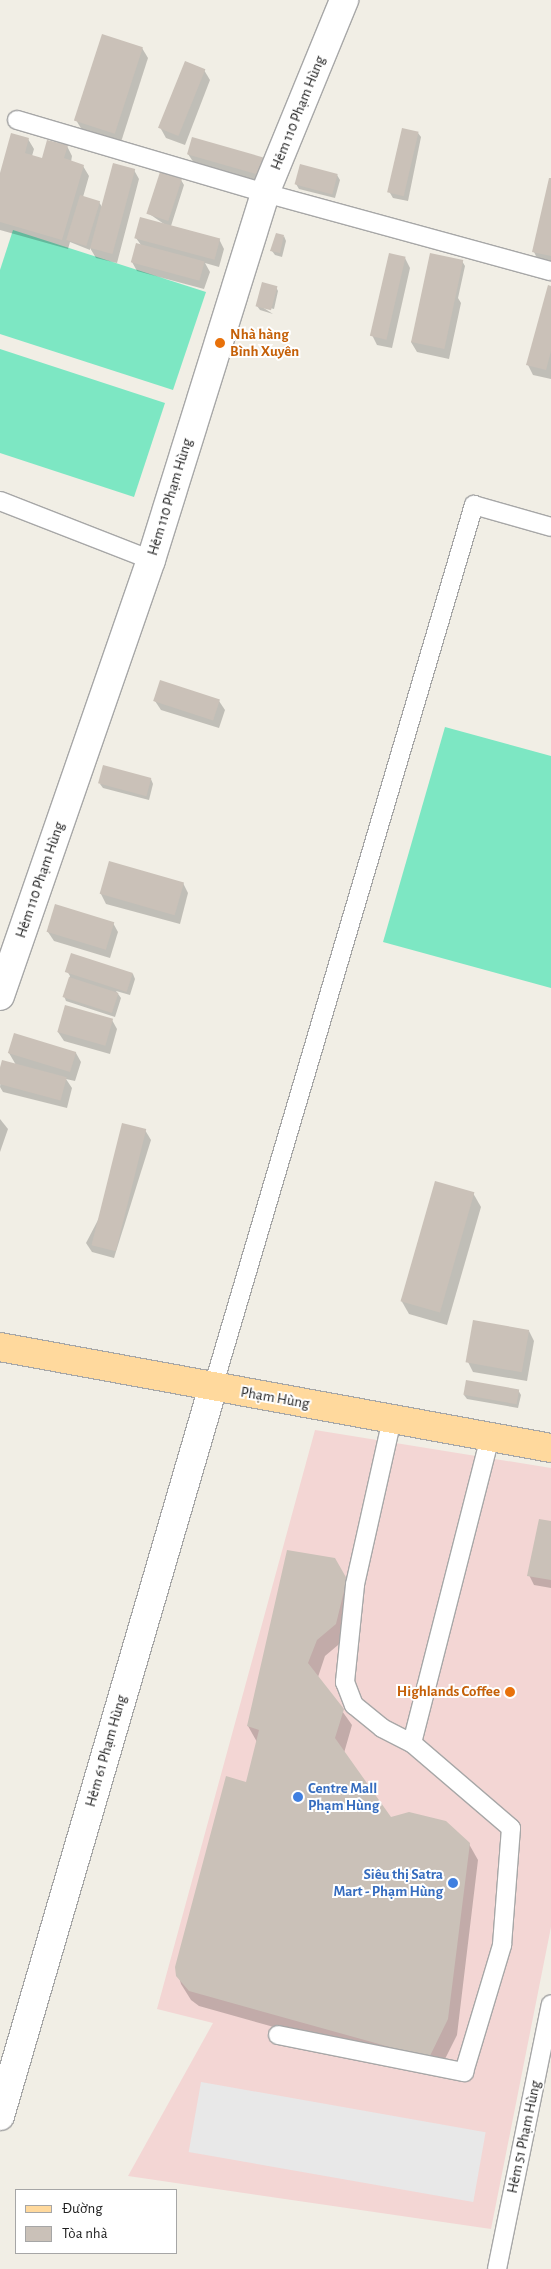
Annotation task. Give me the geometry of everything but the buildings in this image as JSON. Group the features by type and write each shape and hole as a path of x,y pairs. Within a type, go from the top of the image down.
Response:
{"main road":[{"name":"Phạm Hùng","path":"0,1347 551,1448"}],"street":[{"name":"Hẻm 110 Phạm Hùng","path":"0,996 151,560 265,193 344,0"},
{"name":"Hẻm 61 Phạm Hùng","path":"0,2116 213,1387"}],"lane":[{"path":"17,120 265,193 551,271"},
{"path":"0,501 151,560"},
{"path":"213,1387 474,505 551,527"},
{"path":"278,2035 464,2072 502,1945 511,1828 412,1743 382,1728 354,1705 345,1682 355,1585 392,1419"},
{"path":"412,1743 490,1437"},
{"name":"Hẻm 51 Phạm Hùng","path":"497,2269 551,2004"}],"shaded area":[{"path":"315,1430 551,1468 551,1927 491,2229 128,2176 213,2023 157,2009"},
{"path":"201,2082 486,2132 473,2202 189,2152"}],"green space":[{"path":"13,230 206,292 173,390 0,334 0,270"},
{"path":"0,349 165,403 134,497 0,453"},
{"path":"445,727 551,756 551,988 383,942"}],"place":[{"name":"Nhà hàng Bình Xuyên","path":"220,343"},
{"name":"Highlands Coffee","path":"510,1692"},
{"name":"Centre Mall Phạm Hùng","path":"298,1797"},
{"name":"Siêu thị Satra Mart - Phạm Hùng","path":"453,1883"}]}
